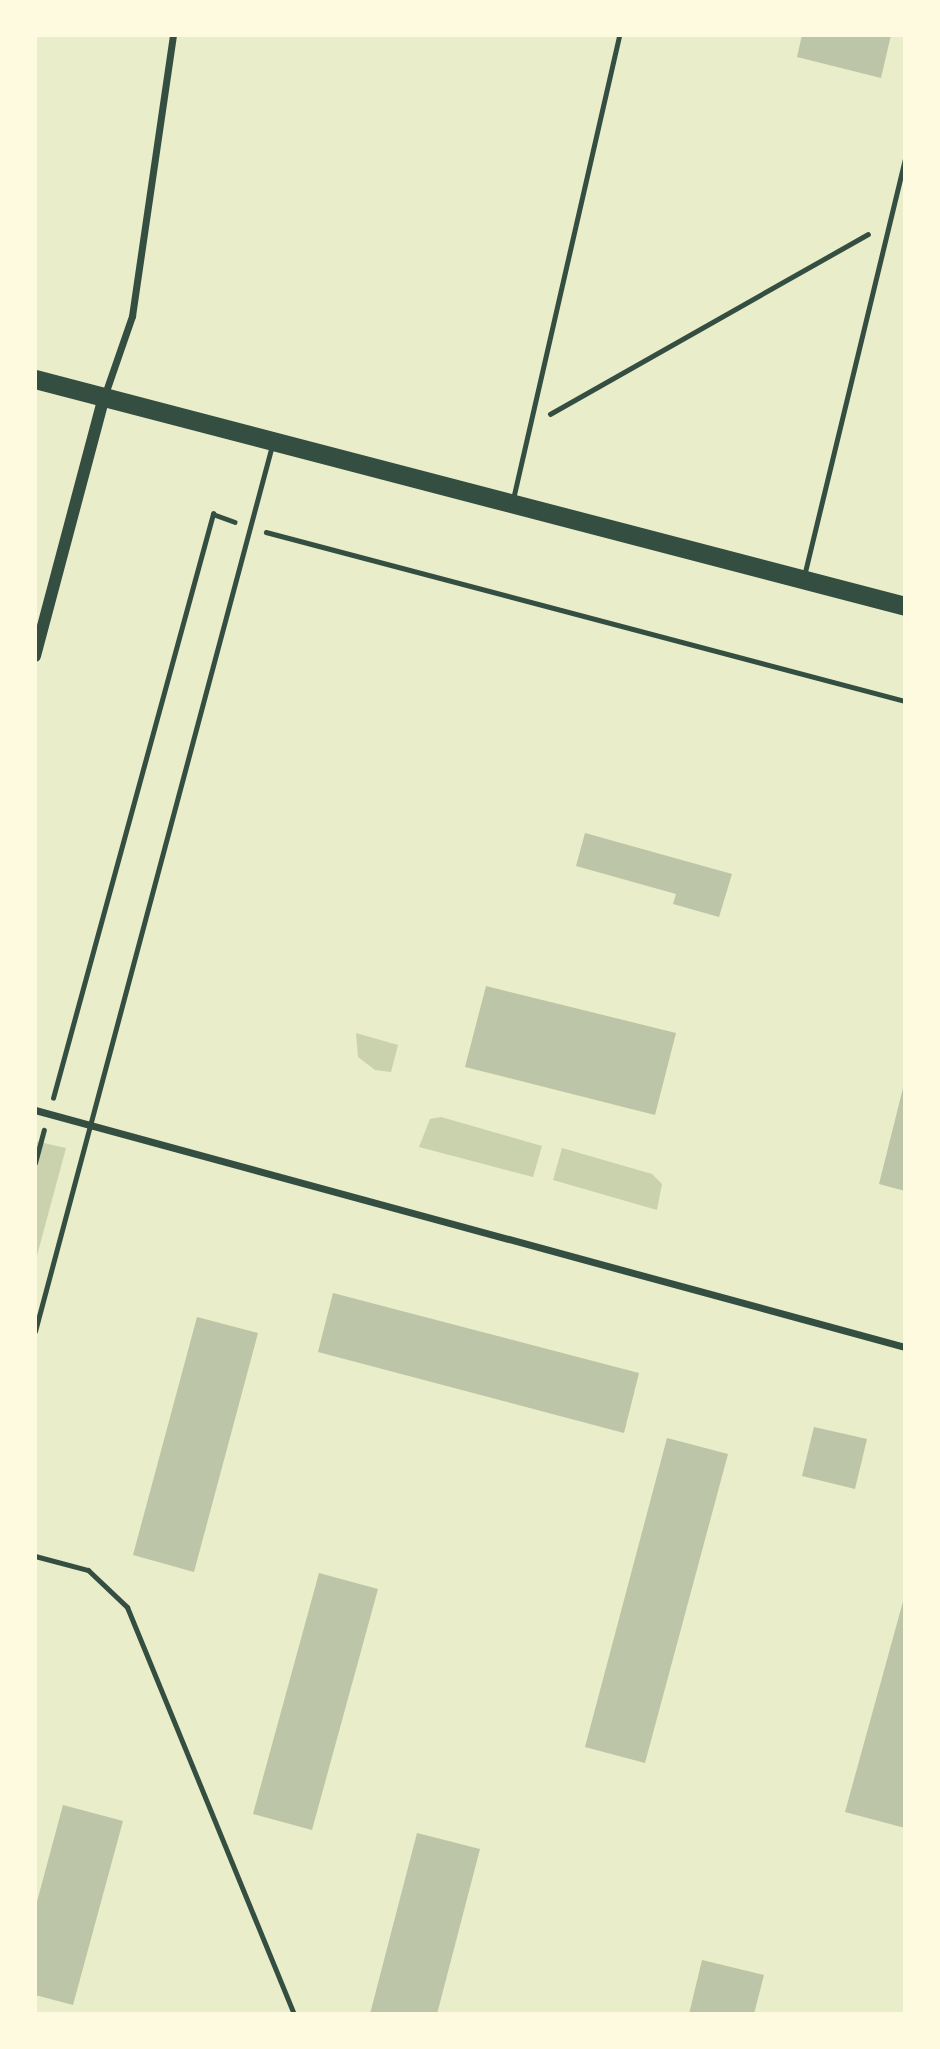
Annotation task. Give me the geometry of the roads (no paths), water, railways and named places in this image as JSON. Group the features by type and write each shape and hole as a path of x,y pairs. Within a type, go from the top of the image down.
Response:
{"highway":[{"path":"35,379 905,606"}],"street":[{"path":"35,656 104,397 132,316 173,35"},
{"path":"35,1110 905,1347"}],"lane":[{"path":"512,504 534,423 619,35"},
{"path":"803,580 905,158"},
{"path":"35,1332 273,441"},
{"path":"35,1556 88,1570 127,1607 294,2014"}]}
